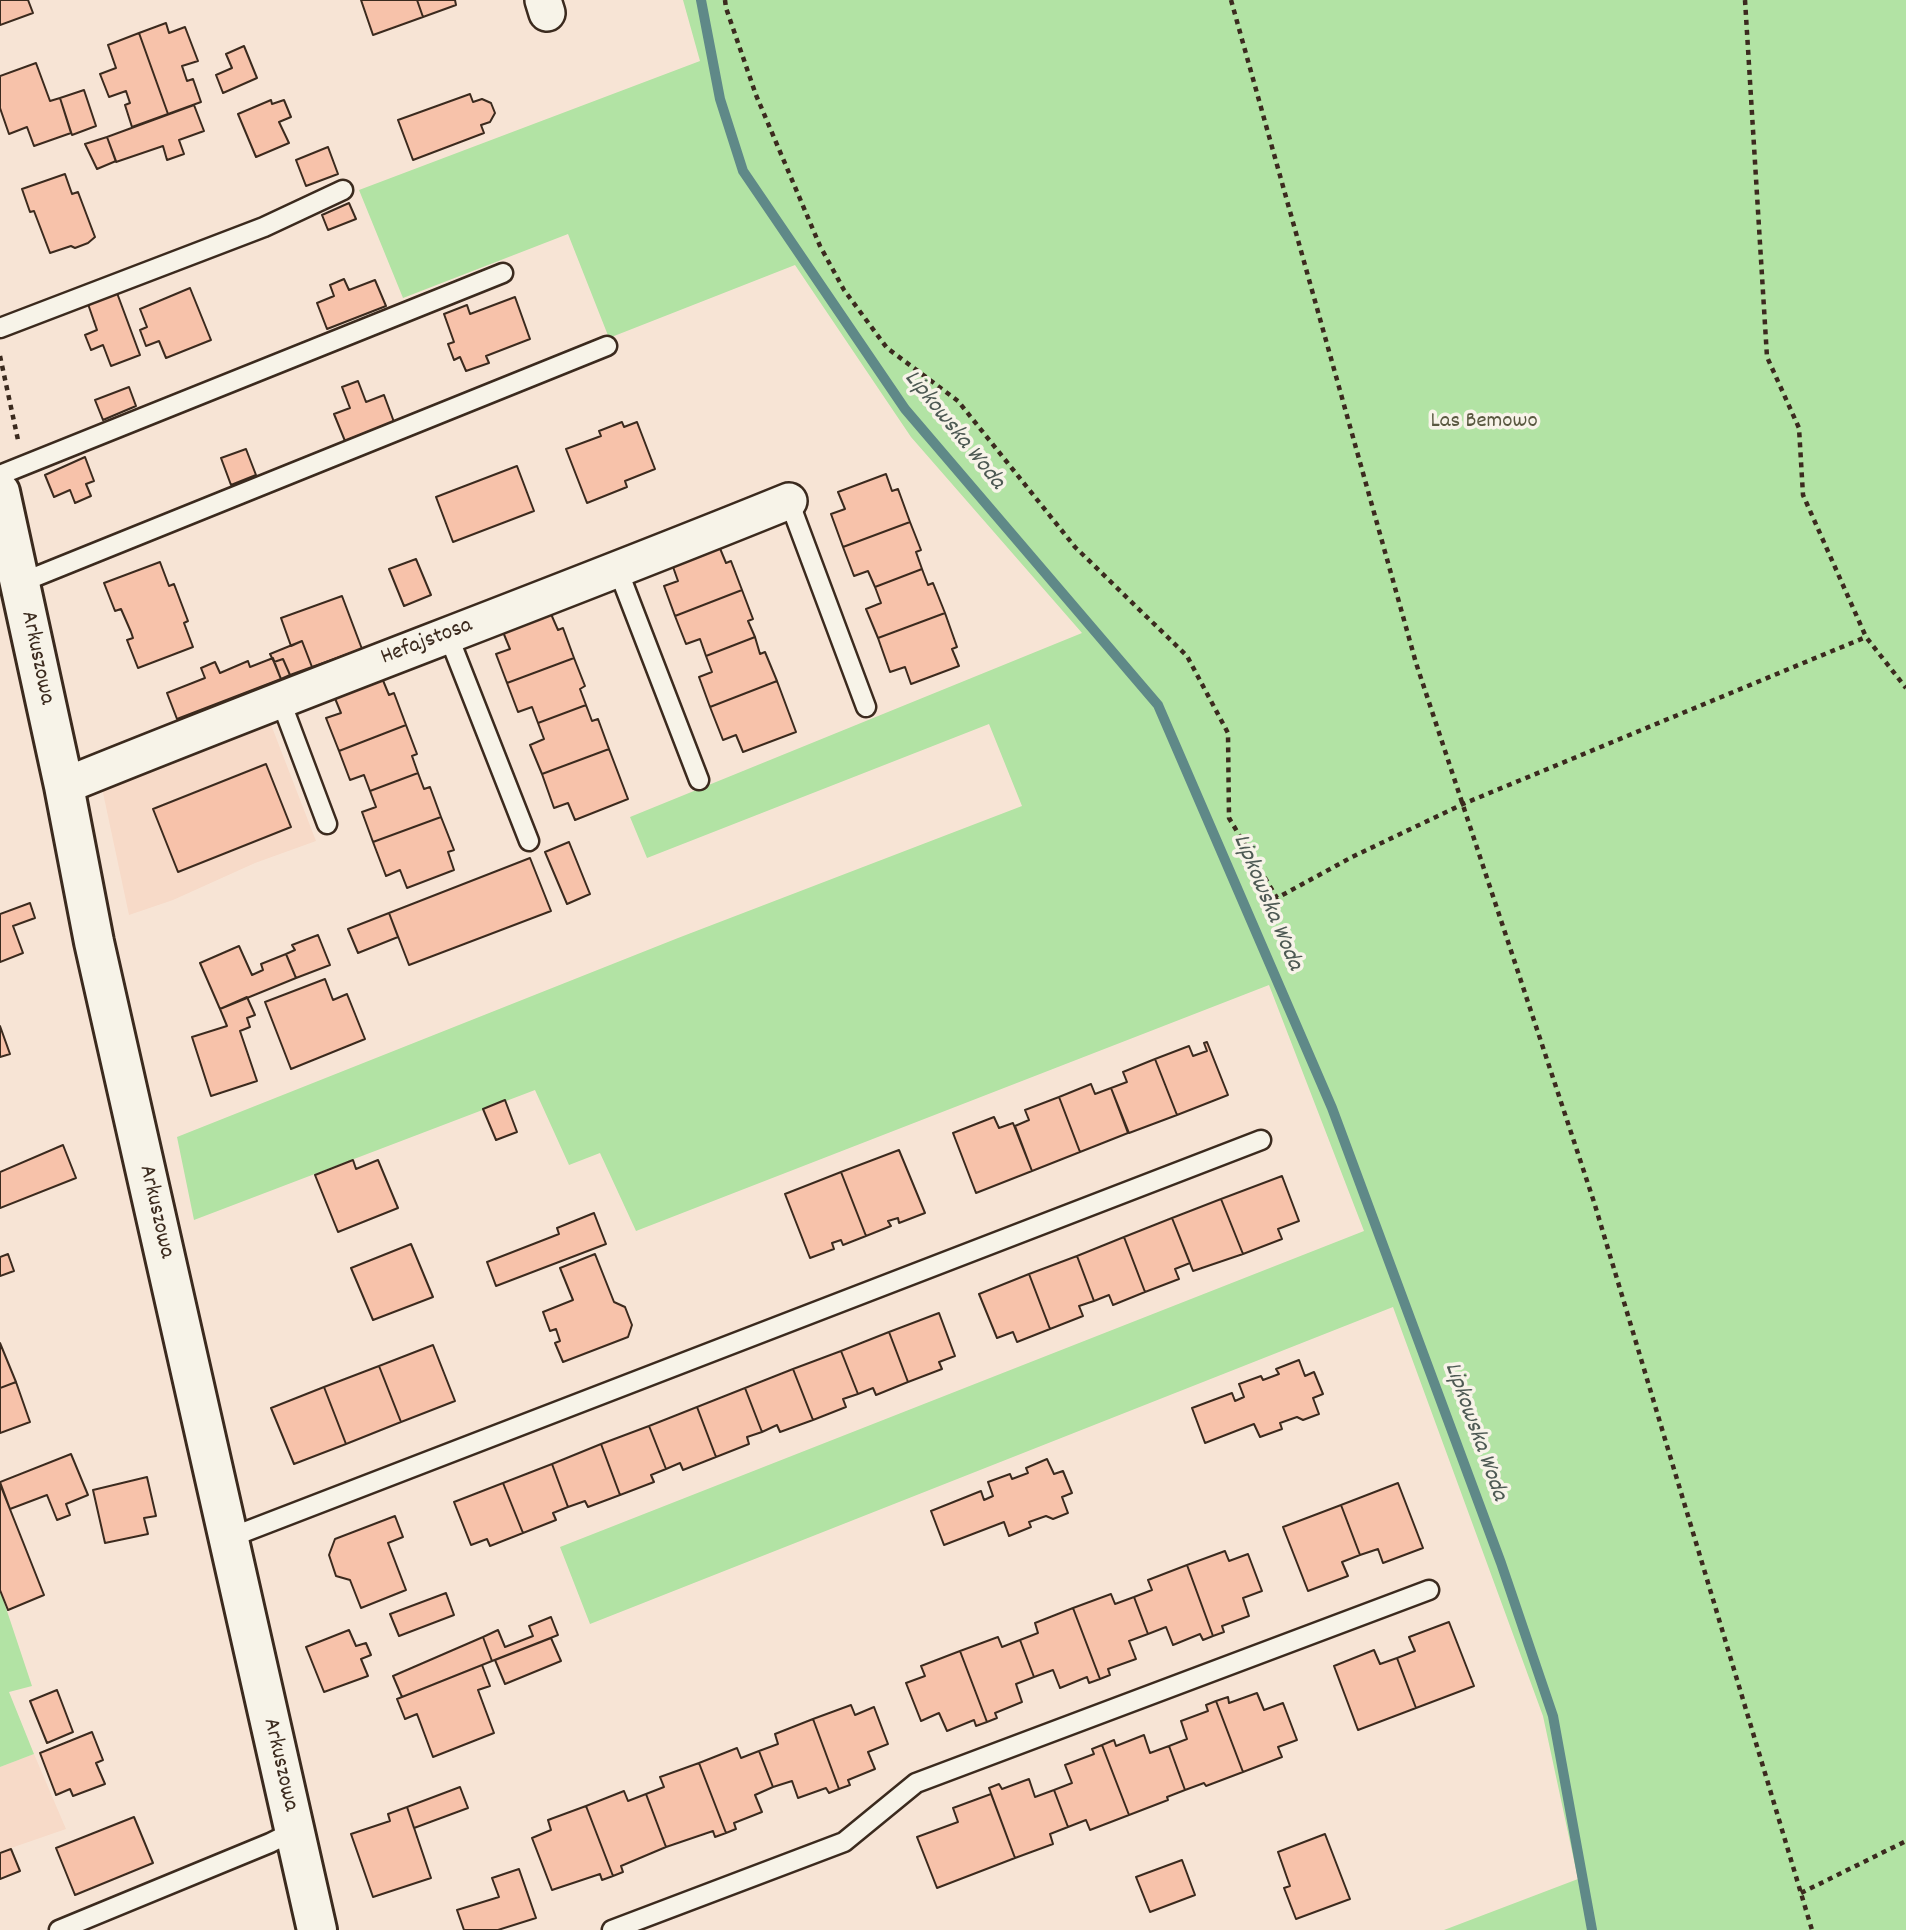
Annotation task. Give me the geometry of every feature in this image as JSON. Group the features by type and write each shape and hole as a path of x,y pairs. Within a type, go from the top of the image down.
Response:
{"main road":[{"name":"Arkuszowa","path":"0,492 64,786 94,942 317,1930"}],"street":[{"name":"Hefajstosa","path":"64,786 789,501"}],"lane":[{"path":"0,328 264,227 343,190"},
{"path":"0,475 503,273"},
{"path":"20,583 607,346"},
{"path":"789,501 866,707"},
{"path":"618,570 699,780"},
{"path":"448,635 529,841"},
{"path":"280,699 327,824"},
{"path":"229,1538 1261,1140"},
{"path":"611,1930 844,1842 916,1783 1429,1590"},
{"path":"59,1930 294,1831"}],"path":[{"path":"725,0 756,95 820,246 844,290 887,348 958,401 1075,547 1187,656 1228,733 1229,818 1277,898 1352,857 1463,804 1866,637"},
{"path":"1231,0 1416,663 1594,1202 1812,1930"},
{"path":"1745,0 1767,356 1798,428 1803,495 1866,637 1906,688"},
{"path":"1801,1893 1906,1841"}],"shaded area":[{"path":"270,722 316,841 255,863 173,900 129,915 102,788"},
{"path":"34,1754 66,1829 11,1848 20,1871 0,1879 0,1767"}],"green space":[{"name":"Las Bemowo","path":"683,0 1906,0 1906,1930 1444,1930 1578,1879 1543,1716 1393,1307 590,1624 560,1547 1364,1231 1269,985 636,1231 600,1153 569,1165 535,1090 194,1220 177,1137 678,938 1022,806 989,724 647,858 630,817 1082,633 911,437 795,265 609,338 568,234 403,298 359,190 700,61"},
{"path":"0,1590 32,1686 9,1692 34,1754 0,1767"}],"building":[{"path":"0,0 28,0 33,13 0,25"},
{"path":"361,0 417,0 423,17 373,35"},
{"path":"417,0 455,0 456,5 423,17"},
{"path":"166,23 169,33 185,27 198,61 182,66 187,81 193,79 201,102 168,114 139,33"},
{"path":"139,33 168,114 132,127 125,105 130,103 126,91 109,97 100,74 116,68 108,45"},
{"path":"244,46 257,78 223,93 216,75 232,68 226,54"},
{"path":"36,63 50,101 60,98 71,133 34,146 27,127 9,134 0,108 0,76"},
{"path":"84,90 96,126 72,135 60,98"},
{"path":"470,94 473,102 482,99 491,103 495,113 490,122 481,125 484,133 413,160 398,120"},
{"path":"271,100 272,104 284,100 291,117 279,122 289,143 256,157 238,114"},
{"path":"194,105 204,131 179,140 184,154 167,160 163,146 116,162 107,137"},
{"path":"107,137 116,161 97,169 85,144"},
{"path":"328,147 338,174 306,186 296,160"},
{"path":"65,174 72,194 78,192 95,237 75,248 71,246 50,253 34,211 30,212 22,189"},
{"path":"349,203 356,219 328,230 322,215"},
{"path":"344,279 349,290 375,280 386,306 327,329 317,303 334,296 330,285"},
{"path":"190,288 211,340 166,358 159,341 146,346 140,330 147,327 140,309"},
{"path":"117,293 140,355 111,366 103,345 91,350 85,335 97,330 88,304"},
{"path":"515,297 530,339 486,356 489,363 466,371 460,357 454,360 448,344 454,342 444,314 467,305 470,314"},
{"path":"358,381 366,402 384,395 394,422 345,441 334,414 350,408 342,387"},
{"path":"129,387 136,406 103,420 95,400"},
{"path":"622,422 624,427 637,422 655,469 625,481 627,487 587,503 566,449 601,436 599,431"},
{"path":"246,449 256,475 231,485 221,458"},
{"path":"85,457 94,481 86,484 91,496 75,503 70,490 54,497 45,475"},
{"path":"517,466 534,511 453,542 436,497"},
{"path":"886,474 892,491 898,489 910,522 843,547 831,514 845,509 838,492"},
{"path":"910,522 921,550 916,552 922,569 875,587 868,571 854,576 843,547"},
{"path":"719,546 726,563 731,561 742,590 675,616 664,586 678,581 672,564"},
{"path":"416,559 431,595 404,606 389,569"},
{"path":"160,562 169,586 174,584 188,621 184,623 193,647 138,668 127,640 133,638 131,632 121,609 115,611 104,583"},
{"path":"922,569 928,585 933,583 945,613 878,638 866,609 881,603 875,587"},
{"path":"742,590 753,619 748,621 755,637 706,656 700,639 686,644 675,616"},
{"path":"342,596 362,649 312,667 302,641 291,646 281,618"},
{"path":"945,613 957,647 952,649 959,666 911,684 905,667 890,672 878,638"},
{"path":"551,614 558,630 563,628 574,658 507,683 496,654 510,649 503,632"},
{"path":"755,637 760,654 765,652 777,681 710,707 699,677 712,672 706,656"},
{"path":"302,641 312,667 290,675 283,659 274,662 270,654"},
{"path":"273,658 281,679 177,719 167,693 205,678 201,668 215,662 220,673 248,661 250,667"},
{"path":"574,658 585,686 580,689 586,705 538,723 532,707 518,712 507,683"},
{"path":"283,659 290,675 281,679 274,662"},
{"path":"382,678 389,695 394,693 406,725 339,751 326,718 341,713 334,696"},
{"path":"777,681 796,732 743,752 736,735 723,740 710,707"},
{"path":"586,705 592,721 598,719 609,749 542,774 530,745 544,739 538,723"},
{"path":"406,725 417,754 412,756 418,773 370,791 364,775 350,780 339,751"},
{"path":"609,749 628,799 575,820 568,803 554,808 542,774"},
{"path":"266,764 291,827 178,872 153,809"},
{"path":"418,773 424,789 430,787 441,817 373,842 362,812 376,807 370,791"},
{"path":"441,817 454,850 448,852 454,870 407,888 400,870 386,876 373,842"},
{"path":"569,842 590,894 567,904 545,852"},
{"path":"530,858 551,911 409,965 389,913"},
{"path":"30,903 35,918 13,926 23,953 0,962 0,914"},
{"path":"389,913 398,937 358,953 348,929"},
{"path":"318,935 330,965 296,978 286,954 295,950 292,945"},
{"path":"239,946 252,975 263,970 261,964 286,954 296,978 220,1009 200,963"},
{"path":"325,979 333,1000 347,994 365,1039 291,1069 265,1002"},
{"path":"247,997 255,1015 247,1018 250,1027 240,1031 257,1081 211,1096 192,1037 227,1026 220,1009"},
{"path":"0,1026 10,1054 0,1057"},
{"path":"1207,1042 1228,1095 1177,1115 1155,1059 1189,1046 1193,1056 1207,1051 1204,1043"},
{"path":"1155,1059 1177,1115 1129,1133 1111,1088 1127,1082 1123,1072"},
{"path":"1091,1084 1095,1094 1111,1088 1128,1133 1080,1152 1059,1097"},
{"path":"1059,1097 1080,1152 1032,1171 1015,1126 1029,1120 1025,1110"},
{"path":"505,1100 517,1132 496,1140 483,1109"},
{"path":"994,1117 999,1128 1013,1123 1032,1171 976,1193 953,1133"},
{"path":"63,1145 76,1178 0,1208 0,1172"},
{"path":"899,1150 925,1213 899,1223 898,1218 888,1221 891,1226 866,1236 841,1172"},
{"path":"353,1160 356,1169 378,1160 398,1208 338,1232 315,1175"},
{"path":"841,1172 866,1236 843,1245 841,1240 832,1243 834,1249 810,1258 785,1194"},
{"path":"1282,1176 1299,1221 1278,1229 1282,1239 1243,1254 1221,1199"},
{"path":"1221,1199 1243,1254 1193,1271 1172,1218"},
{"path":"594,1213 606,1244 496,1286 487,1262 559,1234 557,1228"},
{"path":"1172,1218 1190,1263 1175,1269 1179,1279 1145,1292 1124,1237"},
{"path":"1124,1237 1145,1292 1113,1305 1109,1295 1094,1301 1077,1256"},
{"path":"411,1244 433,1297 373,1320 351,1268"},
{"path":"8,1254 14,1271 0,1276 0,1257"},
{"path":"595,1254 614,1302 625,1307 632,1325 628,1337 563,1362 555,1343 560,1341 556,1329 550,1331 543,1312 573,1300 560,1268"},
{"path":"1077,1256 1094,1301 1079,1306 1083,1316 1050,1329 1029,1274"},
{"path":"1029,1274 1050,1329 1017,1342 1013,1332 997,1338 979,1294"},
{"path":"939,1313 955,1356 939,1362 942,1369 908,1382 889,1332"},
{"path":"889,1332 908,1382 876,1395 873,1388 858,1394 841,1351"},
{"path":"0,1343 16,1382 0,1388"},
{"path":"433,1345 455,1401 401,1422 379,1366"},
{"path":"841,1351 858,1394 843,1399 846,1407 813,1420 793,1369"},
{"path":"1299,1360 1305,1376 1314,1372 1323,1394 1313,1398 1319,1414 1303,1420 1297,1417 1280,1423 1282,1429 1260,1437 1254,1424 1205,1443 1192,1408 1232,1393 1235,1401 1244,1397 1239,1384 1261,1376 1263,1380 1279,1374 1276,1369"},
{"path":"379,1366 401,1422 346,1444 324,1387"},
{"path":"793,1369 813,1420 780,1432 777,1425 762,1432 745,1388"},
{"path":"16,1382 30,1422 0,1433 0,1388"},
{"path":"324,1387 346,1444 294,1464 271,1408"},
{"path":"745,1388 762,1432 747,1437 749,1444 716,1457 697,1407"},
{"path":"697,1407 716,1457 683,1470 680,1463 666,1469 649,1426"},
{"path":"649,1426 666,1469 651,1475 654,1482 620,1495 601,1444"},
{"path":"601,1444 620,1495 588,1507 585,1501 568,1507 552,1464"},
{"path":"71,1454 88,1495 66,1504 70,1515 57,1520 47,1495 10,1509 0,1482"},
{"path":"1047,1459 1054,1474 1063,1471 1072,1493 1062,1497 1068,1513 1053,1519 1046,1516 1029,1522 1031,1527 1009,1536 1004,1522 944,1545 931,1511 981,1491 984,1500 993,1496 988,1482 1010,1474 1012,1479 1028,1473 1026,1468"},
{"path":"552,1464 568,1507 553,1513 556,1520 523,1533 503,1483"},
{"path":"147,1477 156,1516 144,1518 148,1534 105,1543 93,1490"},
{"path":"503,1483 523,1533 490,1546 487,1539 471,1545 454,1502"},
{"path":"1398,1483 1423,1548 1383,1563 1378,1549 1360,1555 1341,1505"},
{"path":"0,1484 44,1595 8,1610 0,1590"},
{"path":"1341,1505 1360,1555 1342,1562 1348,1576 1308,1591 1283,1527"},
{"path":"395,1516 403,1537 388,1543 406,1590 361,1608 350,1580 336,1576 329,1555 335,1539"},
{"path":"1225,1551 1229,1561 1248,1554 1262,1591 1243,1598 1249,1616 1222,1626 1224,1632 1213,1636 1187,1565"},
{"path":"1187,1565 1213,1636 1203,1640 1200,1634 1173,1645 1166,1627 1148,1634 1134,1597 1152,1590 1148,1580"},
{"path":"446,1593 454,1615 399,1636 390,1614"},
{"path":"1111,1594 1115,1604 1134,1597 1148,1634 1129,1641 1136,1659 1108,1669 1110,1675 1100,1679 1073,1608"},
{"path":"1073,1608 1100,1679 1089,1683 1087,1677 1060,1688 1053,1670 1034,1677 1020,1640 1038,1633 1035,1623"},
{"path":"551,1617 558,1635 492,1661 483,1637 498,1630 505,1647 533,1636 529,1626"},
{"path":"1449,1622 1474,1686 1416,1708 1397,1658 1415,1651 1409,1637"},
{"path":"349,1630 356,1646 366,1643 371,1655 361,1659 368,1676 324,1692 306,1647"},
{"path":"483,1637 492,1661 402,1697 393,1676"},
{"path":"998,1637 1002,1647 1020,1640 1034,1677 1016,1684 1022,1702 995,1713 997,1718 987,1722 960,1651"},
{"path":"551,1638 561,1661 505,1684 495,1660"},
{"path":"1374,1650 1380,1664 1397,1658 1416,1708 1358,1730 1334,1666"},
{"path":"960,1651 987,1722 976,1726 974,1720 947,1731 939,1713 921,1721 906,1683 925,1676 921,1666"},
{"path":"482,1665 490,1686 478,1690 494,1733 433,1757 417,1714 405,1719 397,1699"},
{"path":"57,1690 73,1732 47,1743 30,1701"},
{"path":"1257,1693 1264,1710 1283,1703 1297,1740 1278,1747 1282,1757 1243,1772 1216,1701 1228,1697 1229,1703"},
{"path":"1216,1701 1243,1772 1206,1786 1204,1783 1185,1790 1169,1746 1187,1739 1181,1721 1208,1711 1206,1705"},
{"path":"851,1705 855,1715 874,1707 888,1744 868,1752 875,1769 848,1780 850,1785 839,1789 813,1719"},
{"path":"813,1719 839,1789 829,1793 826,1788 798,1798 792,1781 773,1787 759,1751 778,1744 775,1734"},
{"path":"92,1732 103,1760 96,1763 105,1784 73,1796 70,1789 56,1795 40,1753"},
{"path":"1144,1735 1150,1753 1169,1746 1185,1790 1167,1797 1168,1800 1129,1815 1102,1745 1114,1740 1116,1746"},
{"path":"1102,1745 1129,1815 1090,1830 1086,1820 1068,1827 1054,1790 1072,1783 1065,1765 1094,1754 1092,1749"},
{"path":"737,1748 741,1758 759,1751 773,1787 755,1795 762,1812 734,1823 736,1829 726,1833 699,1763"},
{"path":"699,1763 726,1833 715,1837 713,1831 666,1847 646,1794 664,1787 660,1777"},
{"path":"1029,1779 1035,1797 1054,1790 1068,1827 1050,1834 1053,1844 1015,1858 989,1788 999,1784 1002,1789"},
{"path":"460,1787 468,1808 414,1828 407,1807"},
{"path":"624,1791 628,1801 646,1794 666,1847 621,1866 623,1872 613,1876 586,1806"},
{"path":"991,1794 1015,1858 937,1888 917,1837 958,1822 953,1808"},
{"path":"586,1806 613,1876 602,1880 600,1874 552,1890 532,1838 551,1830 548,1820"},
{"path":"407,1807 431,1878 373,1897 351,1834 390,1821 388,1814"},
{"path":"134,1817 153,1863 75,1895 56,1848"},
{"path":"1325,1834 1350,1899 1296,1919 1284,1888 1290,1886 1278,1852"},
{"path":"11,1849 20,1871 0,1879 0,1853"},
{"path":"1182,1860 1195,1895 1150,1912 1136,1877"},
{"path":"519,1869 536,1918 498,1930 464,1930 457,1910 499,1897 492,1878"}],"waterway":[{"name":"Lipkowska Woda","path":"701,0 720,99 743,171 905,409 1158,705 1332,1108 1501,1563 1553,1716 1592,1930"}]}
